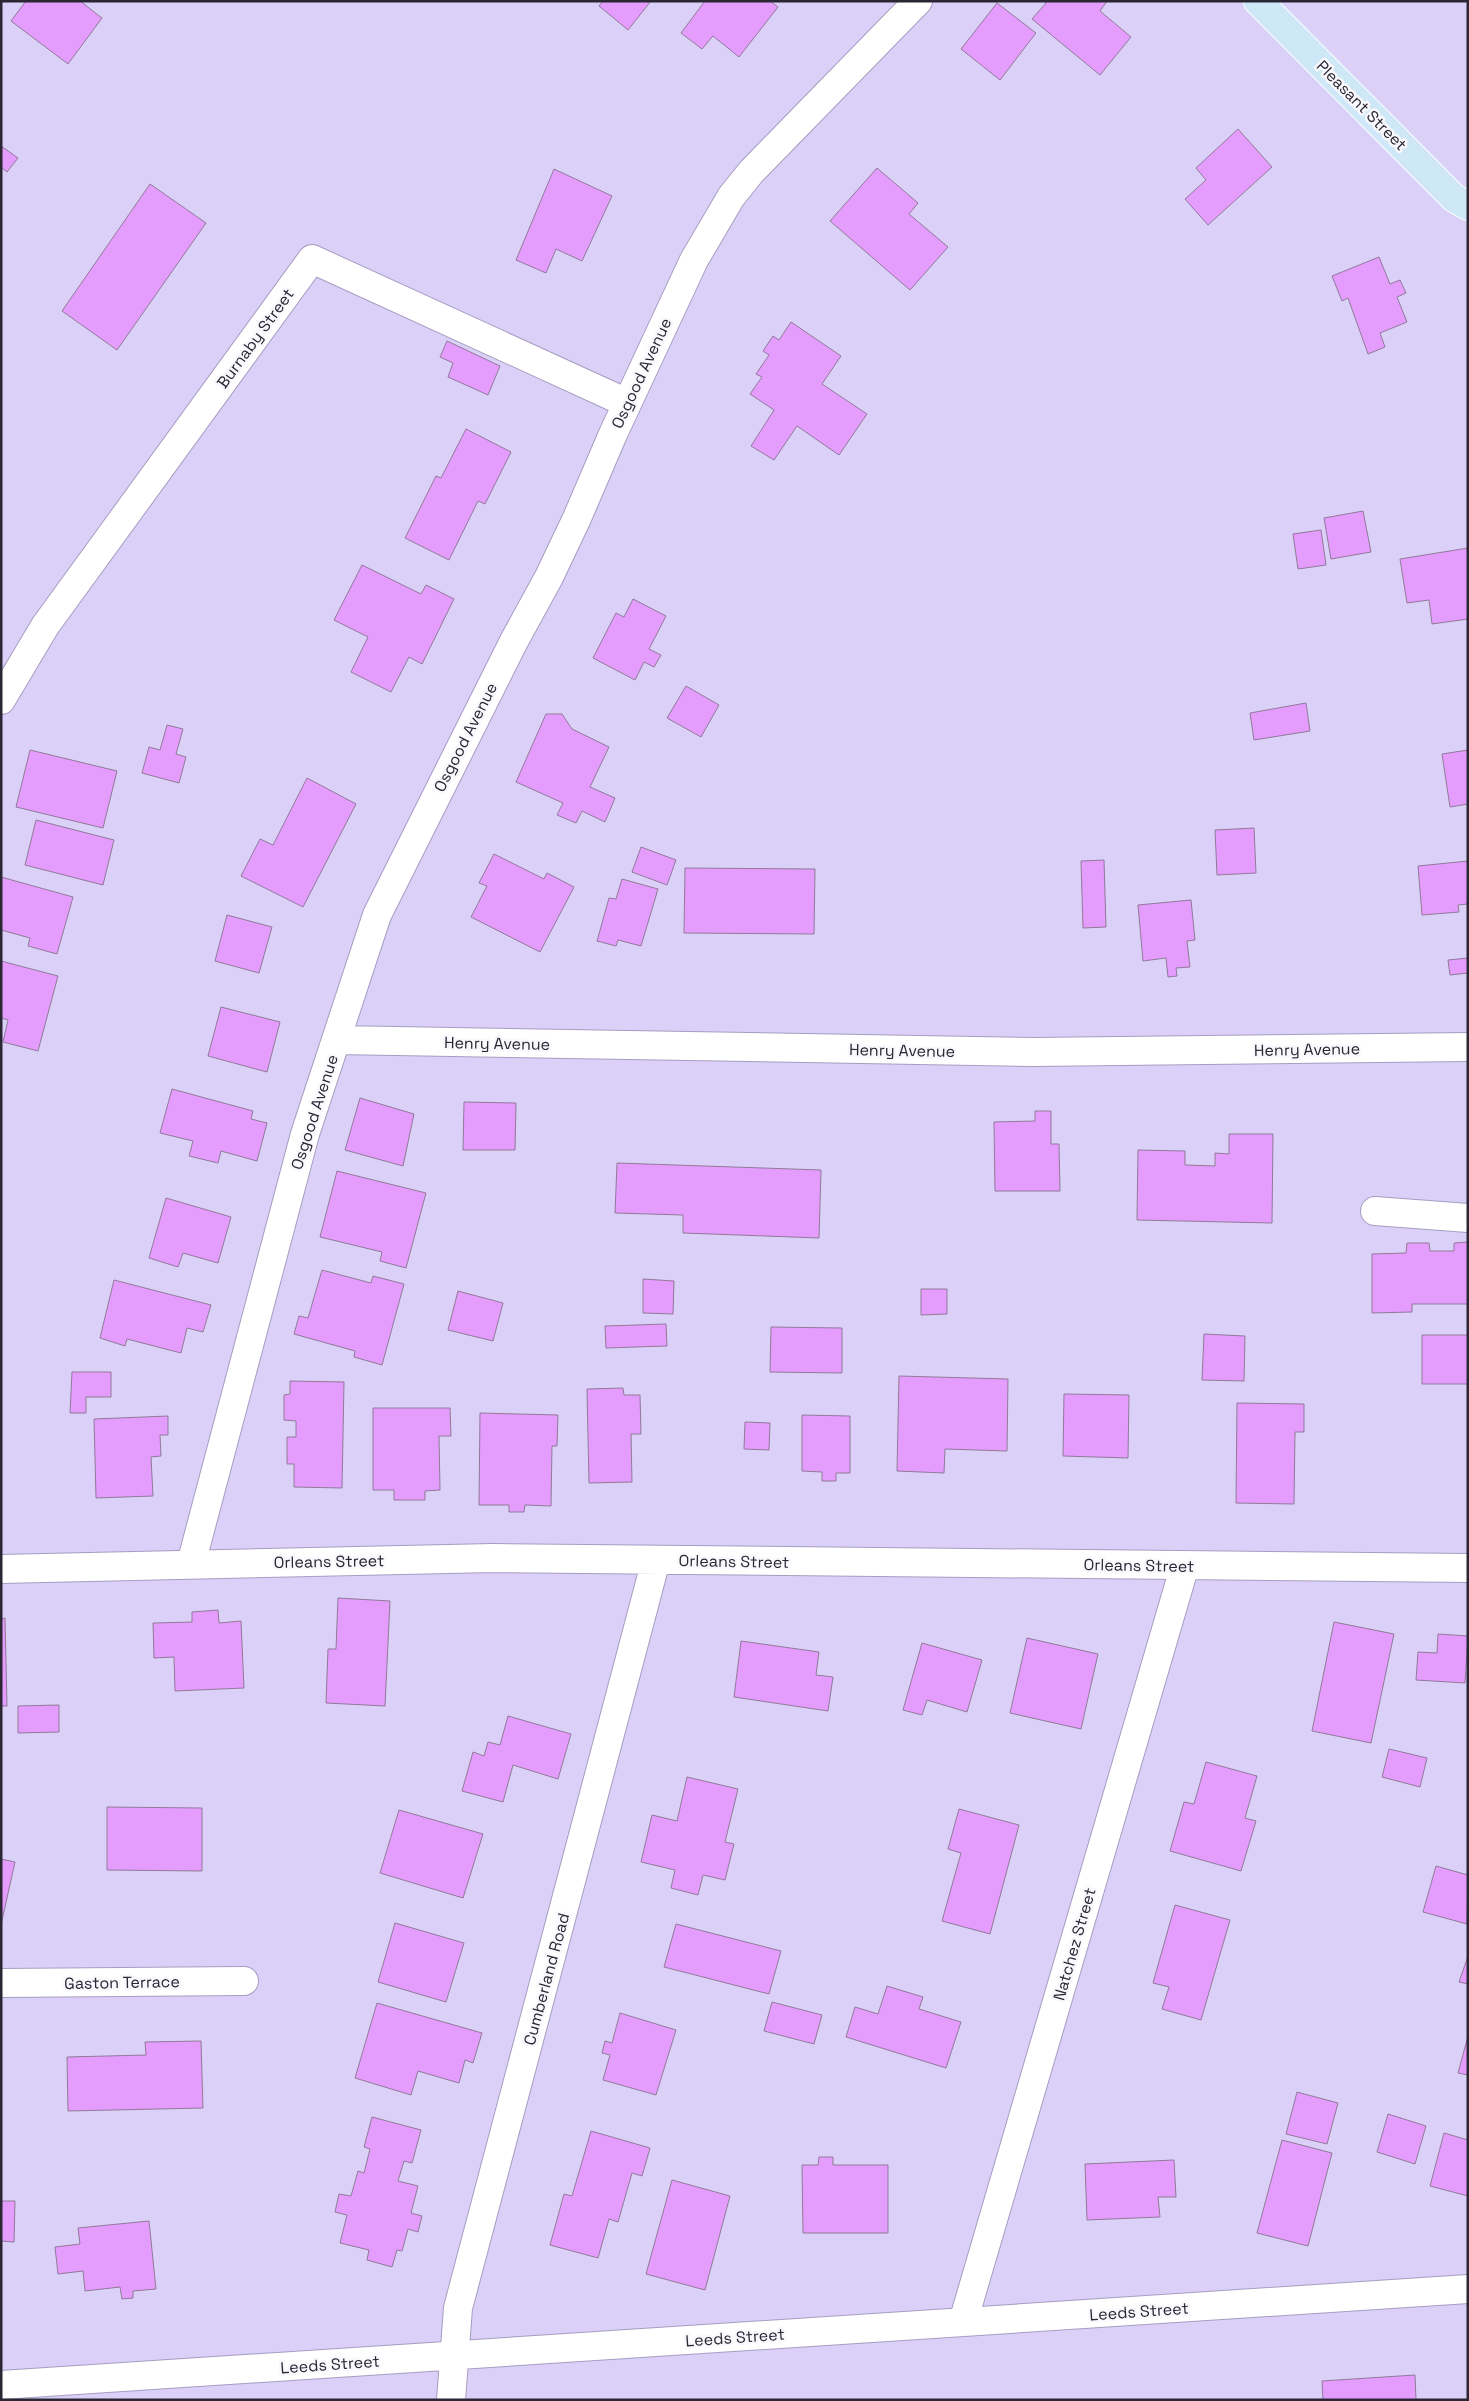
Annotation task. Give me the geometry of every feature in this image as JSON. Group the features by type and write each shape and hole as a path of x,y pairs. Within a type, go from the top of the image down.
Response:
{"main road":[{"name":"Pleasant Street","path":"1258,1 1461,202 1468,223"}],"street":[{"name":"Osgood Avenue","path":"191,1564 305,1134 377,915 514,641 549,576 694,260 731,197 752,172 918,1"},
{"name":"Burnaby Street","path":"1,700 45,626 312,260 627,403"},
{"name":"Henry Avenue","path":"337,1040 1033,1052 1468,1047"},
{"path":"1376,1212 1468,1218"},
{"name":"Orleans Street","path":"1,1569 493,1558 1468,1568"},
{"name":"Cumberland Road","path":"451,2400 458,2308 656,1560"},
{"name":"Natchez Street","path":"963,2322 1185,1566"},
{"name":"Gaston Terrace","path":"1,1983 244,1981"},
{"name":"Leeds Street","path":"1,2385 1468,2289"}],"building":[{"path":"26,1 80,1 102,18 68,64 11,21"},
{"path":"603,1 651,1 628,30 599,6"},
{"path":"705,1 770,1 778,7 739,57 713,36 702,49 681,33"},
{"path":"1044,1 1107,1 1100,11 1131,37 1100,75 1032,19 1046,3"},
{"path":"997,3 1036,33 1000,80 961,49"},
{"path":"1238,129 1272,167 1208,225 1185,199 1206,180 1196,168"},
{"path":"1,146 18,158 7,172 1,167"},
{"path":"877,168 918,203 909,214 948,247 910,290 830,221"},
{"path":"554,169 612,196 582,261 556,249 546,273 516,260"},
{"path":"150,184 206,223 117,350 62,311"},
{"path":"1379,257 1390,284 1400,280 1406,293 1397,297 1407,322 1380,333 1385,347 1368,354 1348,298 1342,301 1332,276"},
{"path":"791,322 841,356 822,384 867,414 839,455 797,426 774,460 751,446 774,410 750,394 762,377 756,374 769,355 763,351 773,336 779,340"},
{"path":"447,341 500,366 488,395 448,377 453,363 440,357"},
{"path":"466,429 511,452 485,504 478,501 449,560 405,538 436,476 441,478"},
{"path":"1363,511 1371,552 1331,559 1324,518"},
{"path":"1321,530 1326,565 1298,569 1293,534"},
{"path":"1468,548 1468,619 1432,624 1429,600 1407,603 1400,559"},
{"path":"362,565 421,594 426,585 454,599 422,664 409,657 391,692 351,672 368,637 334,620"},
{"path":"633,599 666,616 649,649 661,655 654,667 644,662 635,680 593,658 616,613 624,617"},
{"path":"686,686 719,705 701,737 667,718"},
{"path":"1306,703 1310,731 1254,740 1250,713"},
{"path":"546,714 562,714 572,729 609,747 590,787 615,798 605,822 582,811 576,823 557,815 563,803 516,782"},
{"path":"167,725 183,729 176,754 186,757 179,783 142,773 149,747 160,750"},
{"path":"30,750 117,771 103,828 16,807"},
{"path":"1468,750 1468,804 1450,807 1442,754"},
{"path":"307,778 356,804 303,907 241,876 260,839 273,845"},
{"path":"36,820 114,840 103,885 25,865"},
{"path":"1254,828 1256,873 1217,875 1215,830"},
{"path":"641,847 676,860 667,885 632,872"},
{"path":"494,854 544,879 547,873 574,887 540,952 471,917 487,886 479,883"},
{"path":"1104,860 1106,927 1083,928 1081,861"},
{"path":"1468,861 1468,904 1458,905 1459,912 1422,915 1418,866"},
{"path":"685,868 815,869 814,934 684,933"},
{"path":"1,877 73,897 57,954 28,946 30,938 1,930"},
{"path":"622,879 658,889 641,946 618,940 616,946 597,941 609,898 616,899"},
{"path":"1191,900 1195,940 1187,941 1190,967 1176,968 1177,976 1168,977 1166,958 1143,961 1138,905"},
{"path":"227,915 272,927 259,973 215,961"},
{"path":"1468,958 1468,973 1450,975 1448,960"},
{"path":"1,961 58,976 38,1051 3,1042 8,1020 1,1018"},
{"path":"221,1007 280,1022 267,1072 208,1056"},
{"path":"172,1089 253,1111 251,1119 267,1123 257,1161 221,1151 218,1163 189,1156 193,1141 160,1133"},
{"path":"360,1098 414,1114 403,1166 345,1150"},
{"path":"464,1102 516,1103 515,1150 463,1150"},
{"path":"1035,1111 1051,1111 1051,1144 1059,1144 1060,1191 995,1191 994,1122 1035,1121"},
{"path":"1229,1134 1273,1134 1272,1223 1137,1220 1138,1150 1185,1151 1185,1165 1215,1166 1215,1153 1229,1154"},
{"path":"617,1163 821,1170 819,1238 683,1233 683,1215 615,1213"},
{"path":"337,1171 426,1193 406,1268 380,1261 382,1252 320,1237"},
{"path":"166,1198 231,1217 218,1263 183,1253 178,1267 149,1258"},
{"path":"1468,1242 1468,1304 1412,1304 1412,1312 1372,1313 1372,1254 1406,1253 1407,1243 1429,1243 1430,1251 1454,1251 1454,1243"},
{"path":"322,1270 371,1283 373,1276 404,1284 382,1365 354,1357 355,1351 294,1334 299,1316 308,1318"},
{"path":"643,1279 674,1281 673,1314 643,1313"},
{"path":"114,1280 211,1305 203,1332 187,1328 181,1353 127,1339 125,1346 100,1338"},
{"path":"921,1289 947,1289 947,1314 921,1315"},
{"path":"458,1291 503,1303 493,1341 448,1330"},
{"path":"666,1324 667,1346 606,1348 605,1326"},
{"path":"771,1327 842,1328 842,1373 770,1372"},
{"path":"1204,1334 1245,1336 1244,1381 1202,1380"},
{"path":"1422,1335 1468,1335 1468,1384 1422,1384"},
{"path":"72,1372 111,1372 111,1397 86,1397 86,1413 70,1413"},
{"path":"899,1376 1008,1379 1007,1451 945,1449 944,1473 897,1471"},
{"path":"290,1381 344,1382 342,1488 294,1487 294,1464 287,1464 287,1437 296,1437 296,1421 284,1420 284,1395 290,1394"},
{"path":"623,1388 624,1395 640,1395 641,1434 631,1434 632,1482 589,1483 587,1389"},
{"path":"1064,1394 1129,1395 1128,1458 1063,1456"},
{"path":"1237,1403 1304,1404 1304,1432 1295,1432 1294,1504 1236,1503"},
{"path":"373,1408 450,1408 451,1436 439,1436 440,1490 425,1491 425,1500 394,1500 394,1490 373,1490"},
{"path":"480,1413 558,1415 557,1446 552,1446 551,1506 525,1505 524,1512 509,1512 509,1505 479,1505"},
{"path":"802,1415 850,1416 850,1473 836,1473 836,1481 822,1481 822,1472 802,1471"},
{"path":"168,1416 168,1435 160,1435 161,1456 151,1457 153,1496 96,1498 94,1419"},
{"path":"745,1422 770,1423 769,1450 744,1449"},
{"path":"338,1598 390,1601 385,1706 326,1703 328,1649 336,1649"},
{"path":"218,1610 219,1623 241,1621 244,1688 175,1691 174,1657 154,1658 153,1623 192,1622 192,1612"},
{"path":"5,1618 7,1706 1,1706 1,1619"},
{"path":"1334,1622 1394,1634 1371,1743 1312,1731"},
{"path":"1438,1634 1468,1636 1465,1683 1416,1680 1418,1652 1437,1653"},
{"path":"1027,1638 1098,1654 1081,1729 1010,1713"},
{"path":"741,1641 819,1652 816,1675 833,1677 828,1711 734,1697"},
{"path":"922,1643 982,1660 967,1712 927,1700 922,1715 903,1710"},
{"path":"59,1705 59,1732 18,1733 18,1706"},
{"path":"508,1716 571,1734 558,1779 513,1765 503,1802 462,1791 473,1752 484,1756 488,1742 500,1745"},
{"path":"1389,1749 1427,1758 1420,1787 1382,1777"},
{"path":"1206,1762 1257,1776 1245,1818 1256,1821 1241,1871 1170,1851 1184,1802 1194,1804"},
{"path":"687,1777 738,1789 725,1842 734,1844 725,1880 703,1875 698,1895 671,1888 675,1870 641,1862 652,1815 677,1821"},
{"path":"107,1807 202,1808 202,1871 107,1870"},
{"path":"959,1809 1019,1825 990,1934 942,1921 961,1853 948,1849"},
{"path":"399,1810 483,1834 463,1898 380,1873"},
{"path":"1,1859 15,1862 1,1925"},
{"path":"1436,1866 1468,1875 1467,1924 1423,1912"},
{"path":"1175,1905 1230,1920 1201,2020 1162,2009 1169,1987 1153,1983"},
{"path":"395,1923 464,1943 446,2002 378,1982"},
{"path":"676,1924 781,1951 769,1994 664,1967"},
{"path":"1468,1956 1468,1984 1459,1982"},
{"path":"887,1986 923,1997 919,2009 961,2022 946,2068 846,2037 855,2007 878,2014"},
{"path":"772,2002 822,2015 814,2044 764,2031"},
{"path":"377,2003 482,2033 473,2063 465,2060 459,2083 418,2071 411,2095 355,2078"},
{"path":"620,2013 676,2030 656,2095 603,2080 610,2055 602,2053 605,2041 612,2043"},
{"path":"1468,2036 1468,2075 1458,2073"},
{"path":"201,2041 203,2108 68,2111 67,2057 146,2055 145,2042"},
{"path":"1297,2092 1338,2103 1327,2144 1286,2134"},
{"path":"1388,2114 1426,2126 1415,2164 1377,2152"},
{"path":"372,2117 421,2130 412,2163 404,2161 398,2181 418,2186 411,2213 422,2216 418,2232 408,2229 402,2251 397,2250 392,2267 367,2260 369,2250 340,2243 347,2215 335,2212 339,2194 351,2196 358,2171 364,2173 370,2149 364,2147"},
{"path":"591,2131 650,2148 642,2176 632,2173 618,2222 609,2219 598,2258 550,2245 564,2194 572,2196"},
{"path":"1444,2133 1468,2140 1468,2196 1430,2186"},
{"path":"1282,2140 1332,2153 1308,2246 1257,2233"},
{"path":"819,2157 833,2157 833,2165 888,2165 888,2233 803,2233 802,2165 818,2165"},
{"path":"1174,2160 1176,2197 1158,2197 1160,2217 1087,2220 1085,2164"},
{"path":"672,2180 730,2196 705,2290 646,2274"},
{"path":"1,2201 15,2201 14,2242 1,2241"},
{"path":"149,2221 156,2289 133,2291 133,2298 122,2299 120,2287 85,2291 83,2271 58,2274 55,2247 80,2244 78,2228"},
{"path":"1415,2375 1416,2400 1323,2400 1322,2381"}]}
